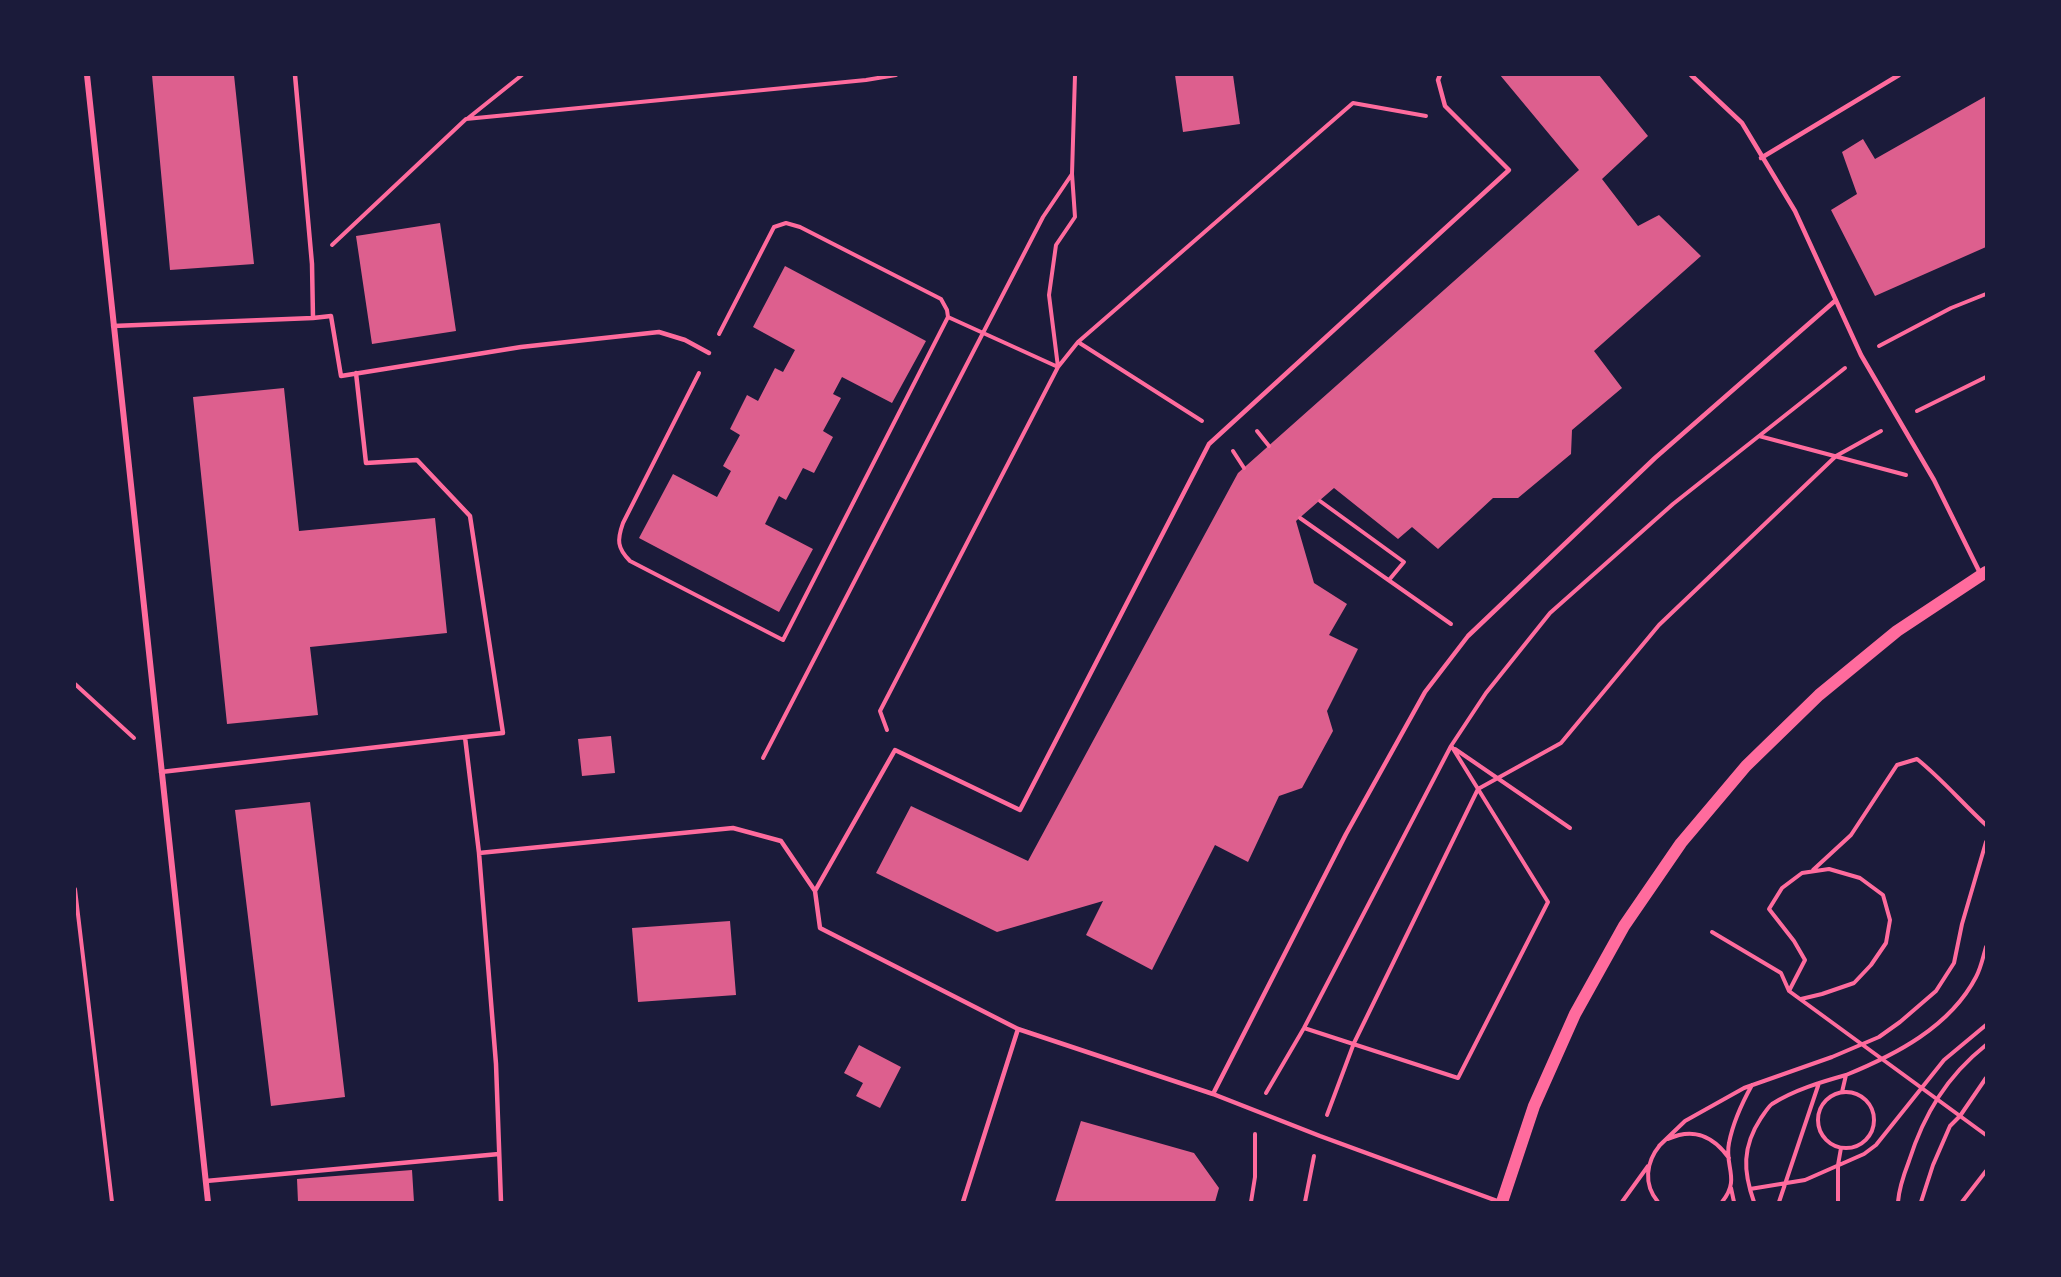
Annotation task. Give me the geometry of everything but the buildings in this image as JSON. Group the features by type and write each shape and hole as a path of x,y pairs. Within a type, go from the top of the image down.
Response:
{"main road":[{"path":"1502,1202 1534,1106 1575,1014 1624,926 1681,843 1746,765 1819,695 1897,631 1983,574"}],"street":[{"path":"87,75 208,1202"}],"lane":[{"path":"295,75 312,264 313,318"},
{"path":"815,891 896,750 1020,810 1209,444 1509,170 1445,106 1438,80 1440,75"},
{"path":"1691,75 1742,123 1794,212 1861,355 1934,480 1983,574"},
{"path":"1761,158 1899,75"},
{"path":"1213,1094 1346,834 1419,702 1468,636 1655,458 1836,300"},
{"path":"113,326 331,316 341,376 521,347 659,332 684,340 709,353"},
{"path":"161,772 503,734 470,516 417,460 366,463 356,374"},
{"path":"465,737 479,853 496,1064 501,1202"},
{"path":"479,853 734,828 781,841 815,891 820,928 1018,1029 1213,1094 1320,1136 1502,1202"},
{"path":"963,1202 1018,1029"},
{"path":"206,1181 499,1154"}],"path":[{"path":"312,264 466,119 522,75"},
{"path":"466,119 896,75"},
{"path":"1058,367 1049,295 1056,245 1075,217 1072,174 1076,75"},
{"path":"896,750 880,711 1058,367 1078,342 1353,104 1430,116 1445,106"},
{"path":"763,758 1043,217 1072,174"},
{"path":"786,223 800,226 941,299 948,310 948,317 783,640 630,561 622,553 618,537 774,227 786,223"},
{"path":"1251,1202 1255,1177 1256,1111 1304,1028 1451,746 1486,693 1550,613 1673,504 1861,355 1951,308 1986,294"},
{"path":"948,317 1058,367"},
{"path":"1078,342 1221,434 1245,468"},
{"path":"1305,1202 1320,1136 1354,1043 1478,789 1561,743 1659,625 1836,456 1900,420 1986,377"},
{"path":"1758,436 1934,480"},
{"path":"1320,501 1404,562 1389,580"},
{"path":"1299,518 1468,636"},
{"path":"75,684 160,762"},
{"path":"1451,746 1570,828"},
{"path":"1304,1028 1458,1078 1548,902 1451,746"},
{"path":"1813,871 1851,835 1897,765 1917,759 1939,777 1986,825"},
{"path":"1658,1202 1648,1183 1648,1170 1652,1157 1659,1146 1685,1121 1752,1085 1879,1037 1936,991 1954,963 1962,924 1986,842"},
{"path":"1789,990 1805,960 1794,941 1769,909 1782,888 1802,873 1813,871 1829,869 1860,878 1883,895 1890,920 1886,944 1854,983 1801,999"},
{"path":"75,889 112,1202"},
{"path":"1712,932 1781,974 1789,990 1986,1135"},
{"path":"1755,1202 1746,1177 1747,1148 1770,1105 1882,1059 1926,1033 1944,1019 1960,1001 1976,976 1986,947"},
{"path":"1750,1189 1805,1180 1864,1154 1876,1145 1944,1060 1986,1025"},
{"path":"1898,1202 1903,1178 1928,1113 1956,1073 1986,1045"},
{"path":"1842,1092 1846,1075"},
{"path":"1921,1202 1933,1165 1950,1126 1960,1116 1986,1078"},
{"path":"1779,1202 1819,1083"},
{"path":"1734,1202 1728,1146 1738,1113 1752,1085"},
{"path":"1842,1092 1852,1092 1861,1096 1873,1111 1875,1120 1868,1139 1862,1145 1853,1148 1841,1148 1828,1142 1822,1135 1818,1118 1825,1102 1842,1092"},
{"path":"1659,1146 1683,1133 1696,1133 1720,1146 1729,1158"},
{"path":"1838,1202 1838,1165 1841,1148"},
{"path":"1622,1202 1650,1163"},
{"path":"1962,1202 1986,1172"},
{"path":"1722,1202 1731,1187"}]}
